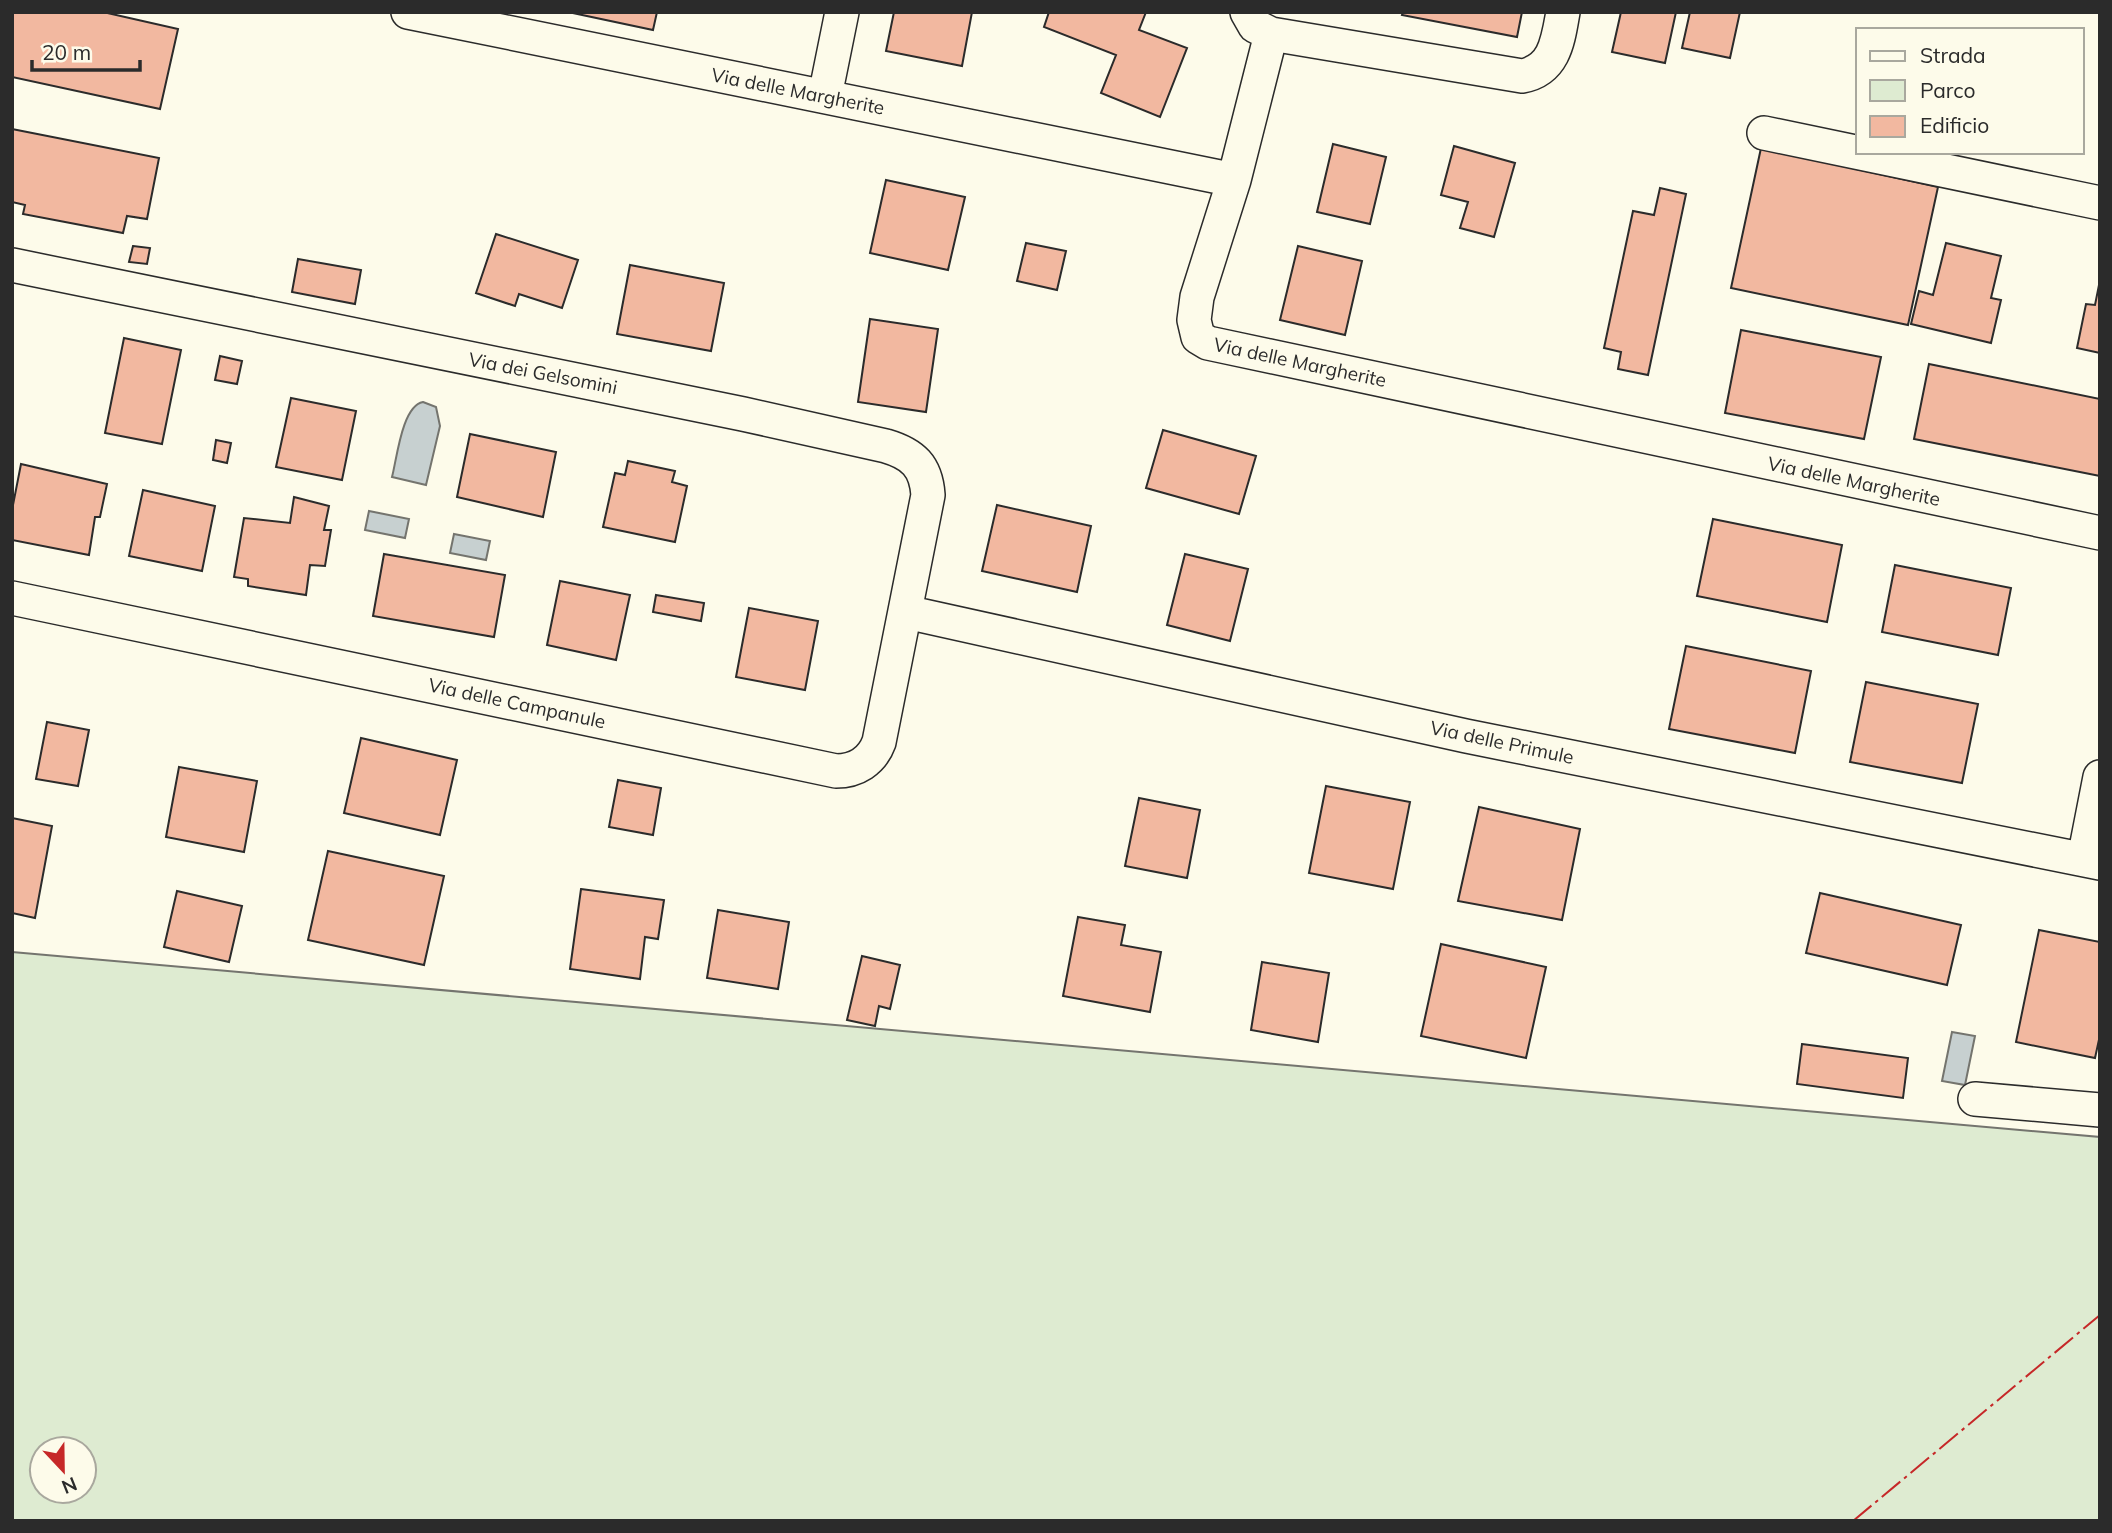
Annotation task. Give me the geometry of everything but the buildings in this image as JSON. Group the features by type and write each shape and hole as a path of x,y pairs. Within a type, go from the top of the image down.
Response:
{"street":[{"name":"Via delle Margherite","path":"408,12 1234,180 1195,311 1198,337 1208,344 2100,533"},
{"path":"825,96 842,12"},
{"path":"1247,12 1255,26 1271,34 1522,76 1538,70 1551,59 1563,12"},
{"path":"1234,180 1271,34"},
{"path":"1764,133 1856,152"},
{"path":"1865,154 2100,203"},
{"name":"Via dei Gelsomini","path":"12,265 743,414 900,450 918,462 928,495 906,612"},
{"name":"Via delle Campanule","path":"12,598 842,771 862,765 876,749 906,612"},
{"name":"Via delle Primule","path":"906,612 1466,736 2092,861"},
{"path":"2092,861 2100,777"},
{"path":"1975,1099 2100,1110"}],"green space":[{"path":"12,952 2100,1137 2100,1521 12,1521"}],"shaded area":[{"path":"423,402 436,407 440,426 426,485 392,477 405,422 416,406"},
{"path":"369,511 409,519 405,538 365,530"},
{"path":"454,534 490,541 486,560 450,553"},
{"path":"1952,1032 1975,1036 1965,1085 1942,1081"}],"power":[{"path":"1853,1521 2100,1315"}]}
